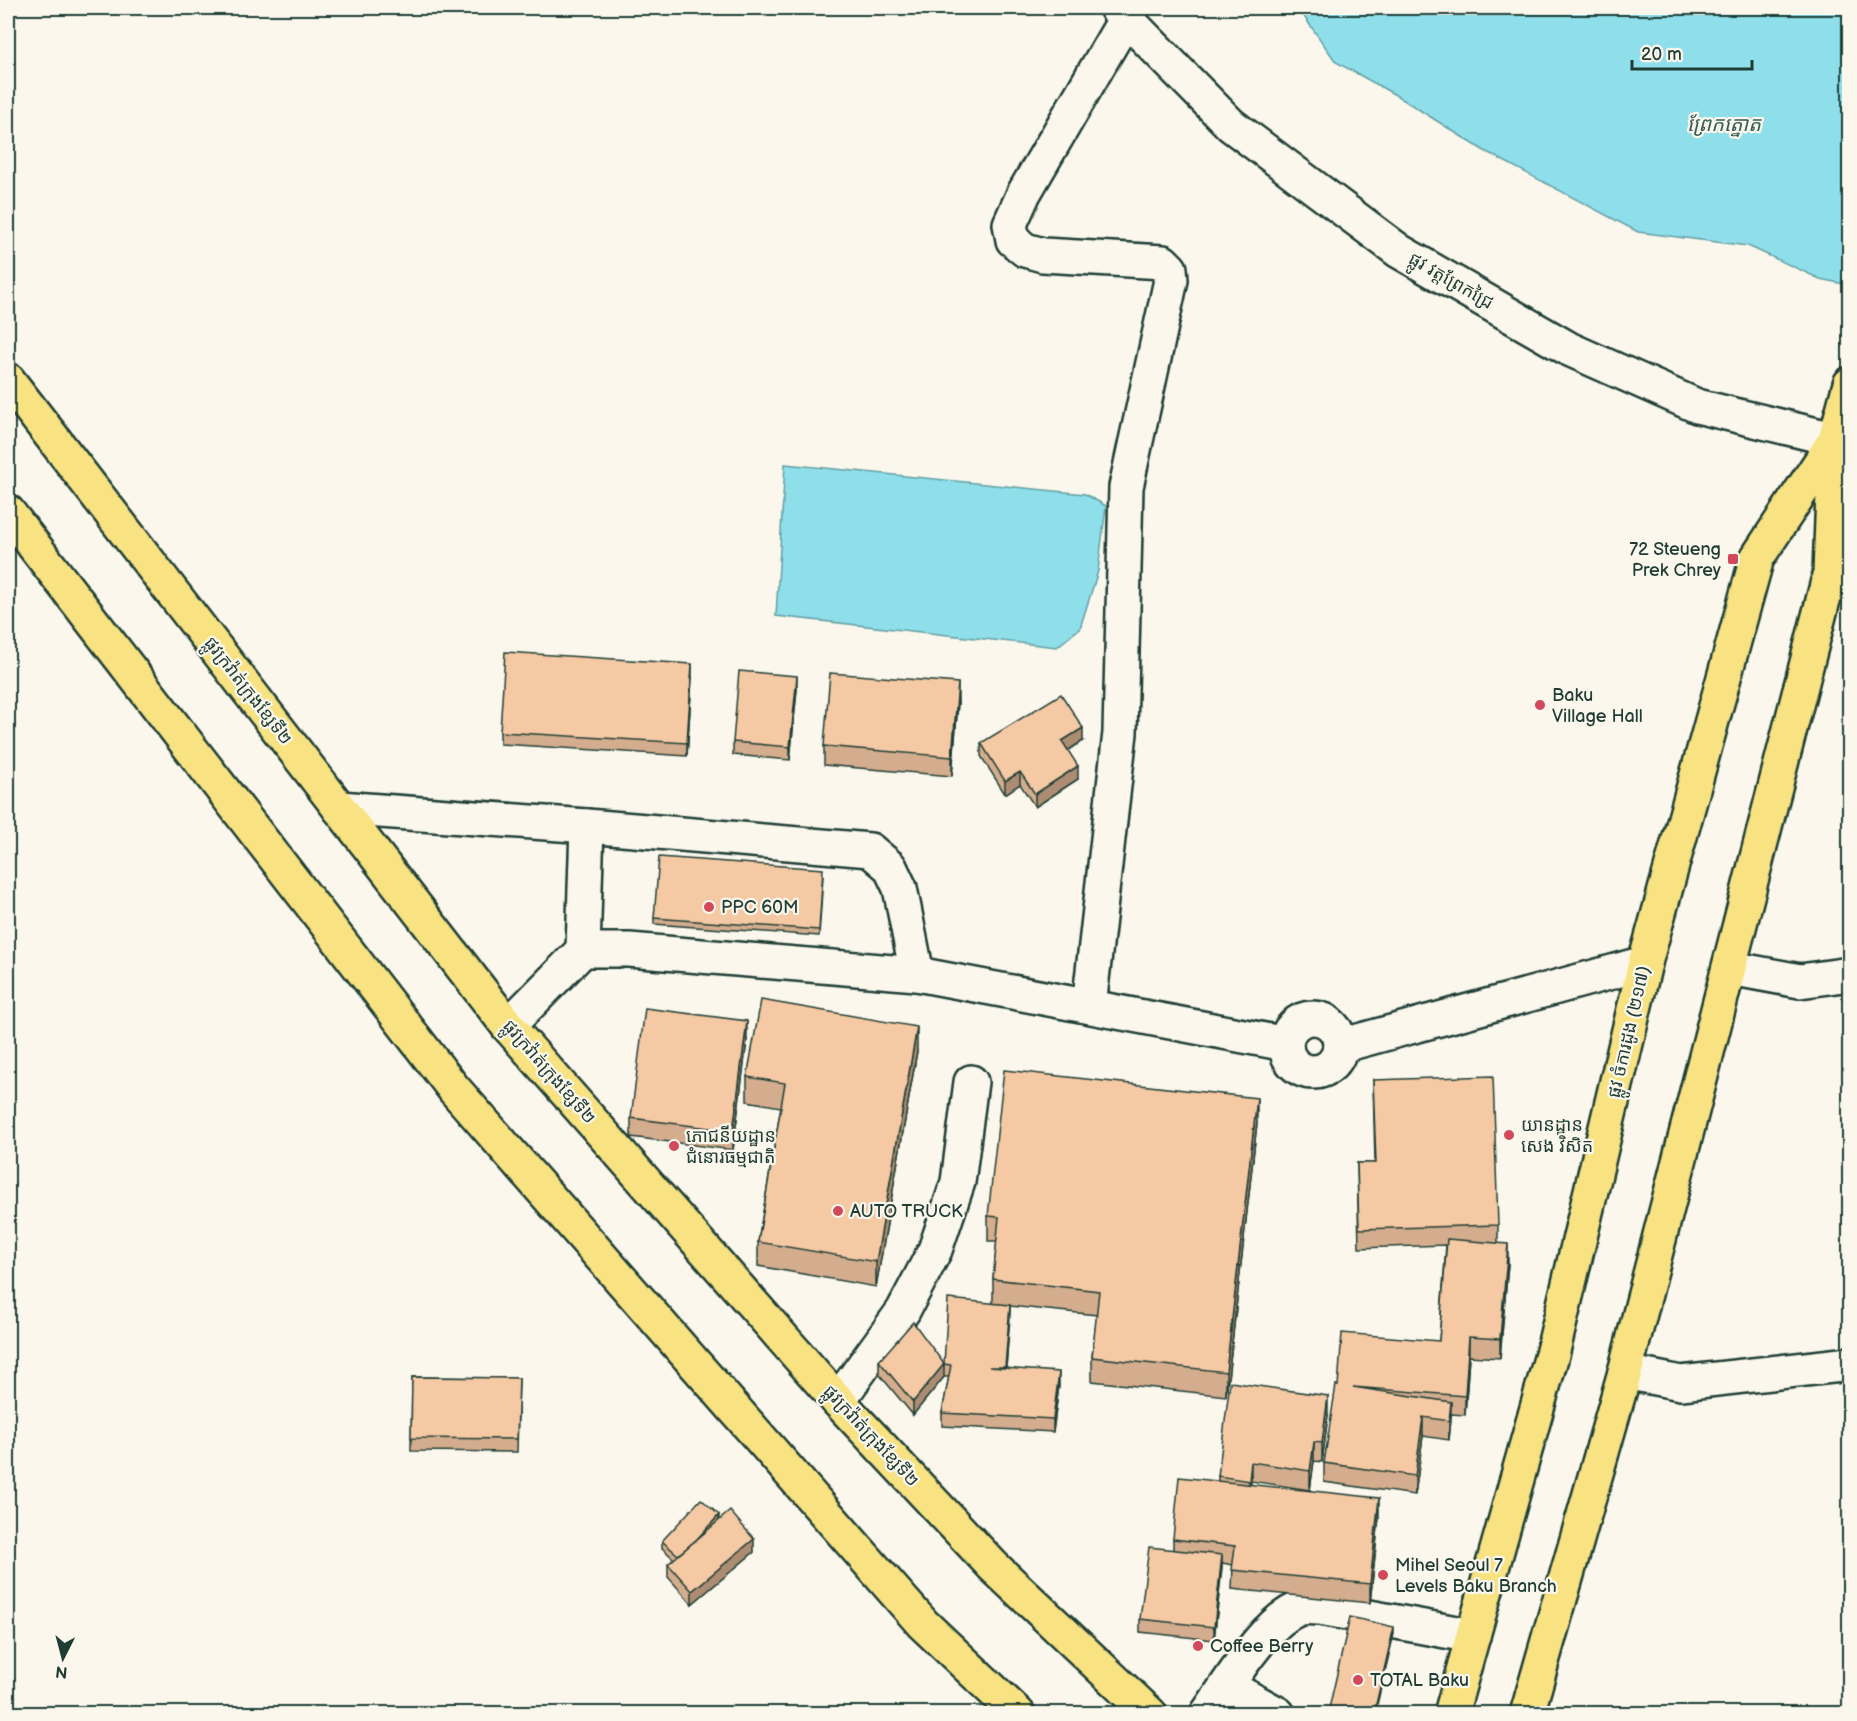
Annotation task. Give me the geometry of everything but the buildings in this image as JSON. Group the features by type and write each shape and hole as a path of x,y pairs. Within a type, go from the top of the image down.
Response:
{"main road":[{"name":"ផ្លូវក្រវ៉ាត់ក្រុងខ្សែទី២","path":"8,380 508,1026 838,1401 993,1566 1149,1713"},
{"name":"ផ្លូវ ចំការដូង (២១៧)","path":"1527,1713 1625,1372 1830,573 1842,441 1850,384"},
{"name":"ផ្លូវ ចំការដូង (២១៧)","path":"1451,1713 1553,1351 1645,963 1757,558 1842,441"},
{"path":"8,512 454,1089 923,1624 1018,1713"}],"street":[{"name":"ផ្លូវ វត្តព្រែកជ្រៃ","path":"1121,13 1231,125 1399,251 1569,349 1697,406 1842,441"},
{"path":"1089,1006 1120,733 1126,487 1171,280 1170,269 1163,262 1043,255 1025,250 1013,240 1010,224 1024,193 1121,13"},
{"path":"339,808 870,850 890,867 900,888 917,974"},
{"path":"508,1026 583,950 587,826"},
{"path":"583,950 629,950 917,974 1286,1044 1292,1029 1306,1019 1314,1018 1330,1023 1339,1037 1340,1046 1645,963"},
{"path":"1730,968 1800,981 1850,974"},
{"path":"838,1401 903,1311 935,1250 958,1182 971,1082"},
{"path":"1625,1372 1681,1383 1850,1364"},
{"path":"1207,1713 1264,1634 1287,1614 1302,1608 1320,1608 1473,1636"},
{"path":"1227,1686 1278,1713"}],"water":[{"name":"ព្រែកត្នោត","path":"1298,8 1849,8 1849,285 1820,279 1748,246 1638,232 1483,150 1399,97 1336,62"},
{"path":"785,464 1085,494 1106,506 1098,571 1080,628 1057,647 776,616"}],"place":[{"name":"72 Steueng Prek Chrey","path":"1733,559"},
{"name":"Baku Village Hall","path":"1540,705"},
{"name":"PPC 60M","path":"709,907"},
{"name":"យានដ្ឋាន សេង វិសិត","path":"1509,1135"},
{"name":"ភោជនីយដ្ឋាន ជំនោរធម្មជាតិ","path":"674,1146"},
{"name":"AUTO TRUCK","path":"838,1211"},
{"name":"Mihel Seoul 7 Levels Baku Branch","path":"1383,1575"},
{"name":"Coffee Berry","path":"1198,1646"},
{"name":"TOTAL Baku","path":"1358,1680"}]}
